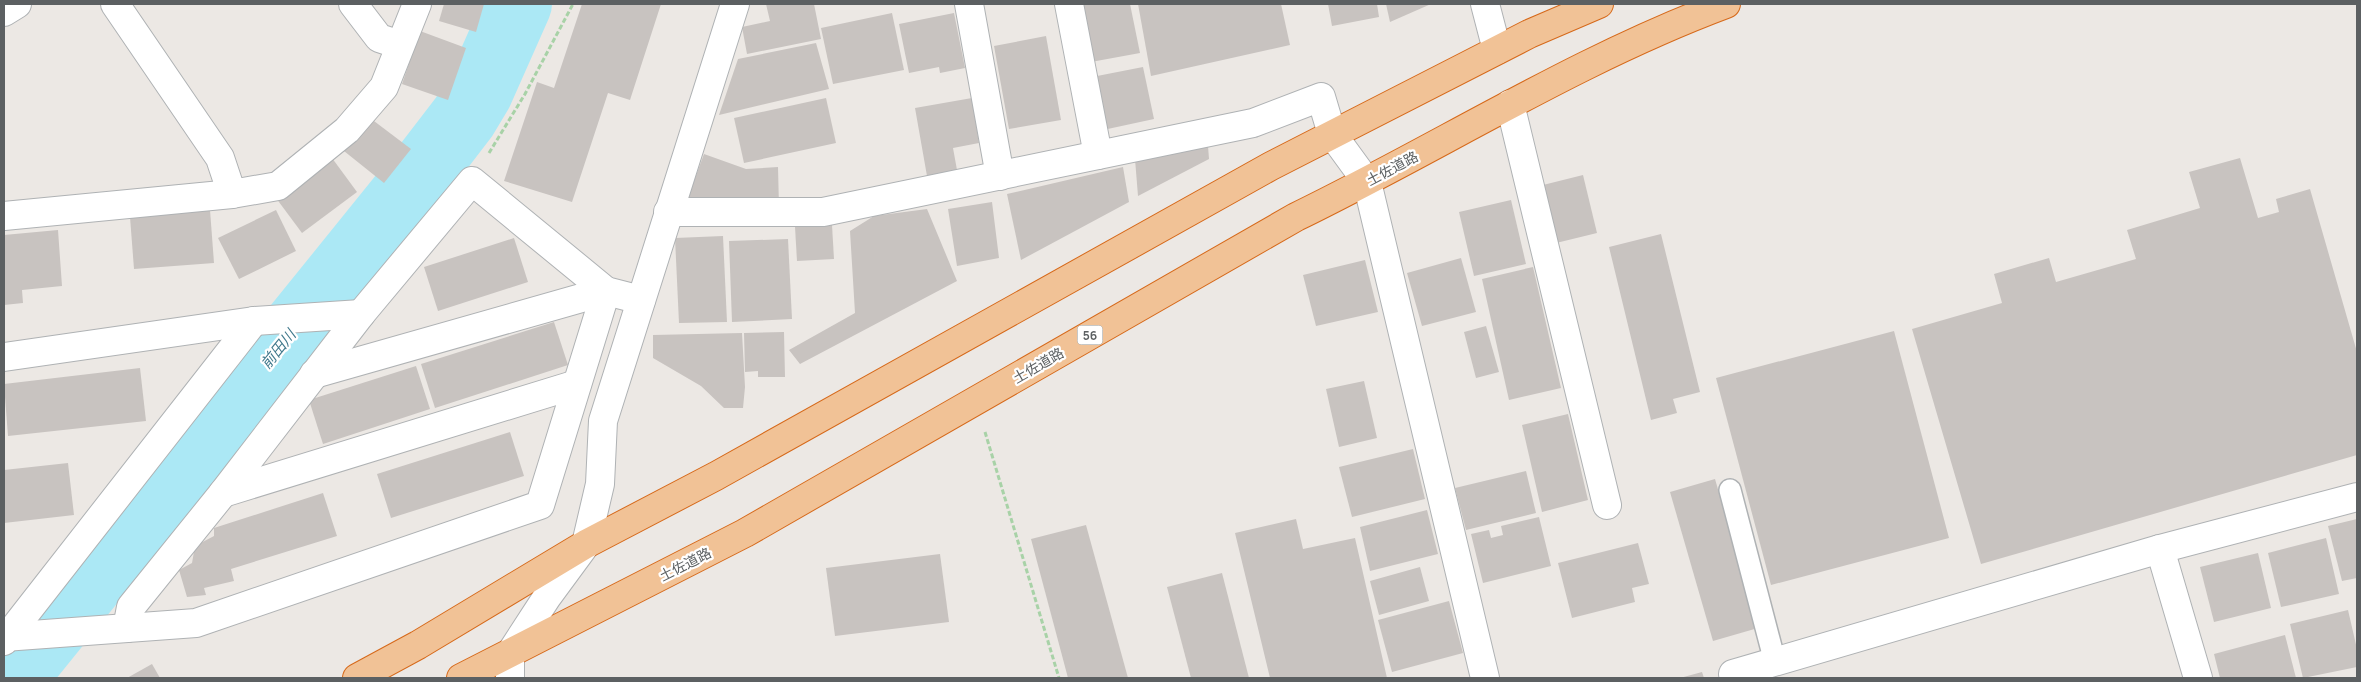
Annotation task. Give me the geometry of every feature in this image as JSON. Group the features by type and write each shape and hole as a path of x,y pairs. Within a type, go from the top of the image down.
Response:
{"highway":[{"path":"357,678 418,645 586,544 724,471 1271,166 1497,50 1599,4"},
{"name":"土佐道路","path":"460,678 510,666 1296,216 1367,182 1550,82 1696,15 1726,4"}],"street":[{"path":"4,12 17,4"},
{"path":"116,4 220,158 232,194"},
{"path":"353,4 379,38 400,45"},
{"path":"4,216 232,194 278,186 347,130 384,87 417,4"},
{"path":"510,666 547,597 586,544 600,484 603,421 668,212 736,4"},
{"path":"969,4 1000,176"},
{"path":"1068,4 1098,155"},
{"path":"1486,4 1497,50"},
{"path":"668,212 823,212 1253,123 1321,97 1332,134 1367,182 1485,678"},
{"path":"1510,104 1607,505"},
{"path":"114,629 223,493 314,374 351,315 472,180 606,291 641,300"},
{"path":"314,374 606,291"},
{"path":"5,638 196,623 540,505 606,291"},
{"path":"4,357 266,320 351,315"},
{"path":"5,638 266,320"},
{"path":"223,493 577,384"},
{"path":"1734,678 1733,674 2160,549 2357,498"},
{"path":"2160,549 2198,678"}],"lane":[{"path":"1730,490 1774,662"}],"path":[{"path":"472,180 525,94 573,4"},
{"path":"984,427 1059,678"}],"building":[{"path":"444,4 484,4 476,32 439,21"},
{"path":"582,4 661,4 630,100 608,93 572,202 504,181 537,82 554,88"},
{"path":"766,4 814,4 821,39 747,54 742,27 770,21"},
{"path":"1079,4 1130,4 1140,53 1091,62"},
{"path":"1138,4 1281,4 1290,45 1151,76"},
{"path":"1328,4 1377,4 1379,17 1332,26"},
{"path":"1386,4 1431,4 1390,22"},
{"path":"892,13 904,70 833,84 821,28"},
{"path":"954,13 965,68 940,73 939,67 909,73 899,24"},
{"path":"420,31 466,48 448,100 402,84"},
{"path":"1046,36 1061,120 1009,129 994,46"},
{"path":"816,43 829,89 719,115 738,59"},
{"path":"1143,67 1154,119 1103,130 1092,77"},
{"path":"826,98 836,143 744,163 734,118"},
{"path":"972,98 979,143 953,148 957,170 927,176 915,108"},
{"path":"370,118 411,149 384,183 344,151"},
{"path":"1208,146 1209,159 1138,196 1135,159"},
{"path":"704,154 746,169 778,167 779,207 724,207 688,197"},
{"path":"332,158 357,192 302,233 276,198"},
{"path":"2240,158 2258,218 2279,212 2276,199 2310,189 2357,352 2357,455 1981,564 1912,329 2002,303 1994,274 2049,258 2056,282 2136,259 2127,230 2200,208 2189,172"},
{"path":"1123,167 1129,202 1021,260 1007,194"},
{"path":"1583,175 1597,233 1552,244 1539,186"},
{"path":"1511,200 1526,264 1474,276 1459,212"},
{"path":"992,202 999,258 957,266 948,209"},
{"path":"927,209 957,281 800,364 789,350 855,313 850,231 874,216"},
{"path":"210,210 214,263 134,269 130,217"},
{"path":"276,210 296,251 239,279 218,238"},
{"path":"832,225 834,259 797,261 795,227"},
{"path":"58,230 62,286 22,290 23,303 4,305 4,235"},
{"path":"1661,234 1700,392 1673,399 1677,413 1651,420 1609,247"},
{"path":"723,236 727,322 679,323 675,238"},
{"path":"514,238 528,282 438,311 424,267"},
{"path":"788,239 792,319 732,322 729,241"},
{"path":"1461,258 1476,312 1422,326 1407,273"},
{"path":"1365,260 1378,312 1316,326 1303,275"},
{"path":"1533,267 1561,388 1509,400 1482,279"},
{"path":"554,322 568,365 435,408 421,364"},
{"path":"1486,326 1499,372 1476,378 1464,332"},
{"path":"1894,331 1949,538 1771,585 1716,378"},
{"path":"784,332 785,377 758,377 758,371 745,372 744,333"},
{"path":"742,333 745,387 743,408 724,408 701,386 653,358 653,335"},
{"path":"416,366 430,409 323,444 309,400"},
{"path":"140,368 146,421 8,436 4,384"},
{"path":"1364,381 1377,438 1339,447 1326,389"},
{"path":"1568,414 1588,500 1542,512 1522,425"},
{"path":"510,432 524,476 391,518 377,474"},
{"path":"1413,449 1425,499 1352,517 1339,467"},
{"path":"68,463 74,515 4,523 4,470"},
{"path":"1526,471 1536,513 1466,530 1455,488"},
{"path":"1715,479 1758,628 1713,641 1670,492"},
{"path":"323,493 337,536 231,569 234,581 204,588 206,595 187,597 179,570 192,563 195,546 214,536 214,528"},
{"path":"1427,510 1438,554 1370,571 1360,527"},
{"path":"1539,517 1551,566 1483,583 1471,534 1489,530 1491,538 1503,535 1501,526"},
{"path":"1296,519 1303,549 1355,538 1387,678 1270,678 1235,533"},
{"path":"2357,519 2357,578 2342,581 2328,526"},
{"path":"1086,525 1128,678 1068,678 1031,539"},
{"path":"2326,538 2339,594 2281,607 2268,553"},
{"path":"1638,543 1649,584 1632,588 1635,602 1572,618 1558,563"},
{"path":"2258,553 2271,608 2214,622 2200,567"},
{"path":"940,554 949,622 835,636 826,568"},
{"path":"1420,567 1429,601 1379,615 1370,581"},
{"path":"1222,573 1249,678 1191,678 1167,587"},
{"path":"1449,601 1463,653 1392,672 1378,620"},
{"path":"2348,610 2357,649 2357,667 2303,678 2290,624"},
{"path":"2285,635 2296,678 2220,678 2214,654"},
{"path":"152,664 160,678 127,678"},
{"path":"1702,672 1704,678 1680,678"}],"waterway":[{"name":"前田川","path":"13,678 411,186 464,117 479,92 518,4"}]}
